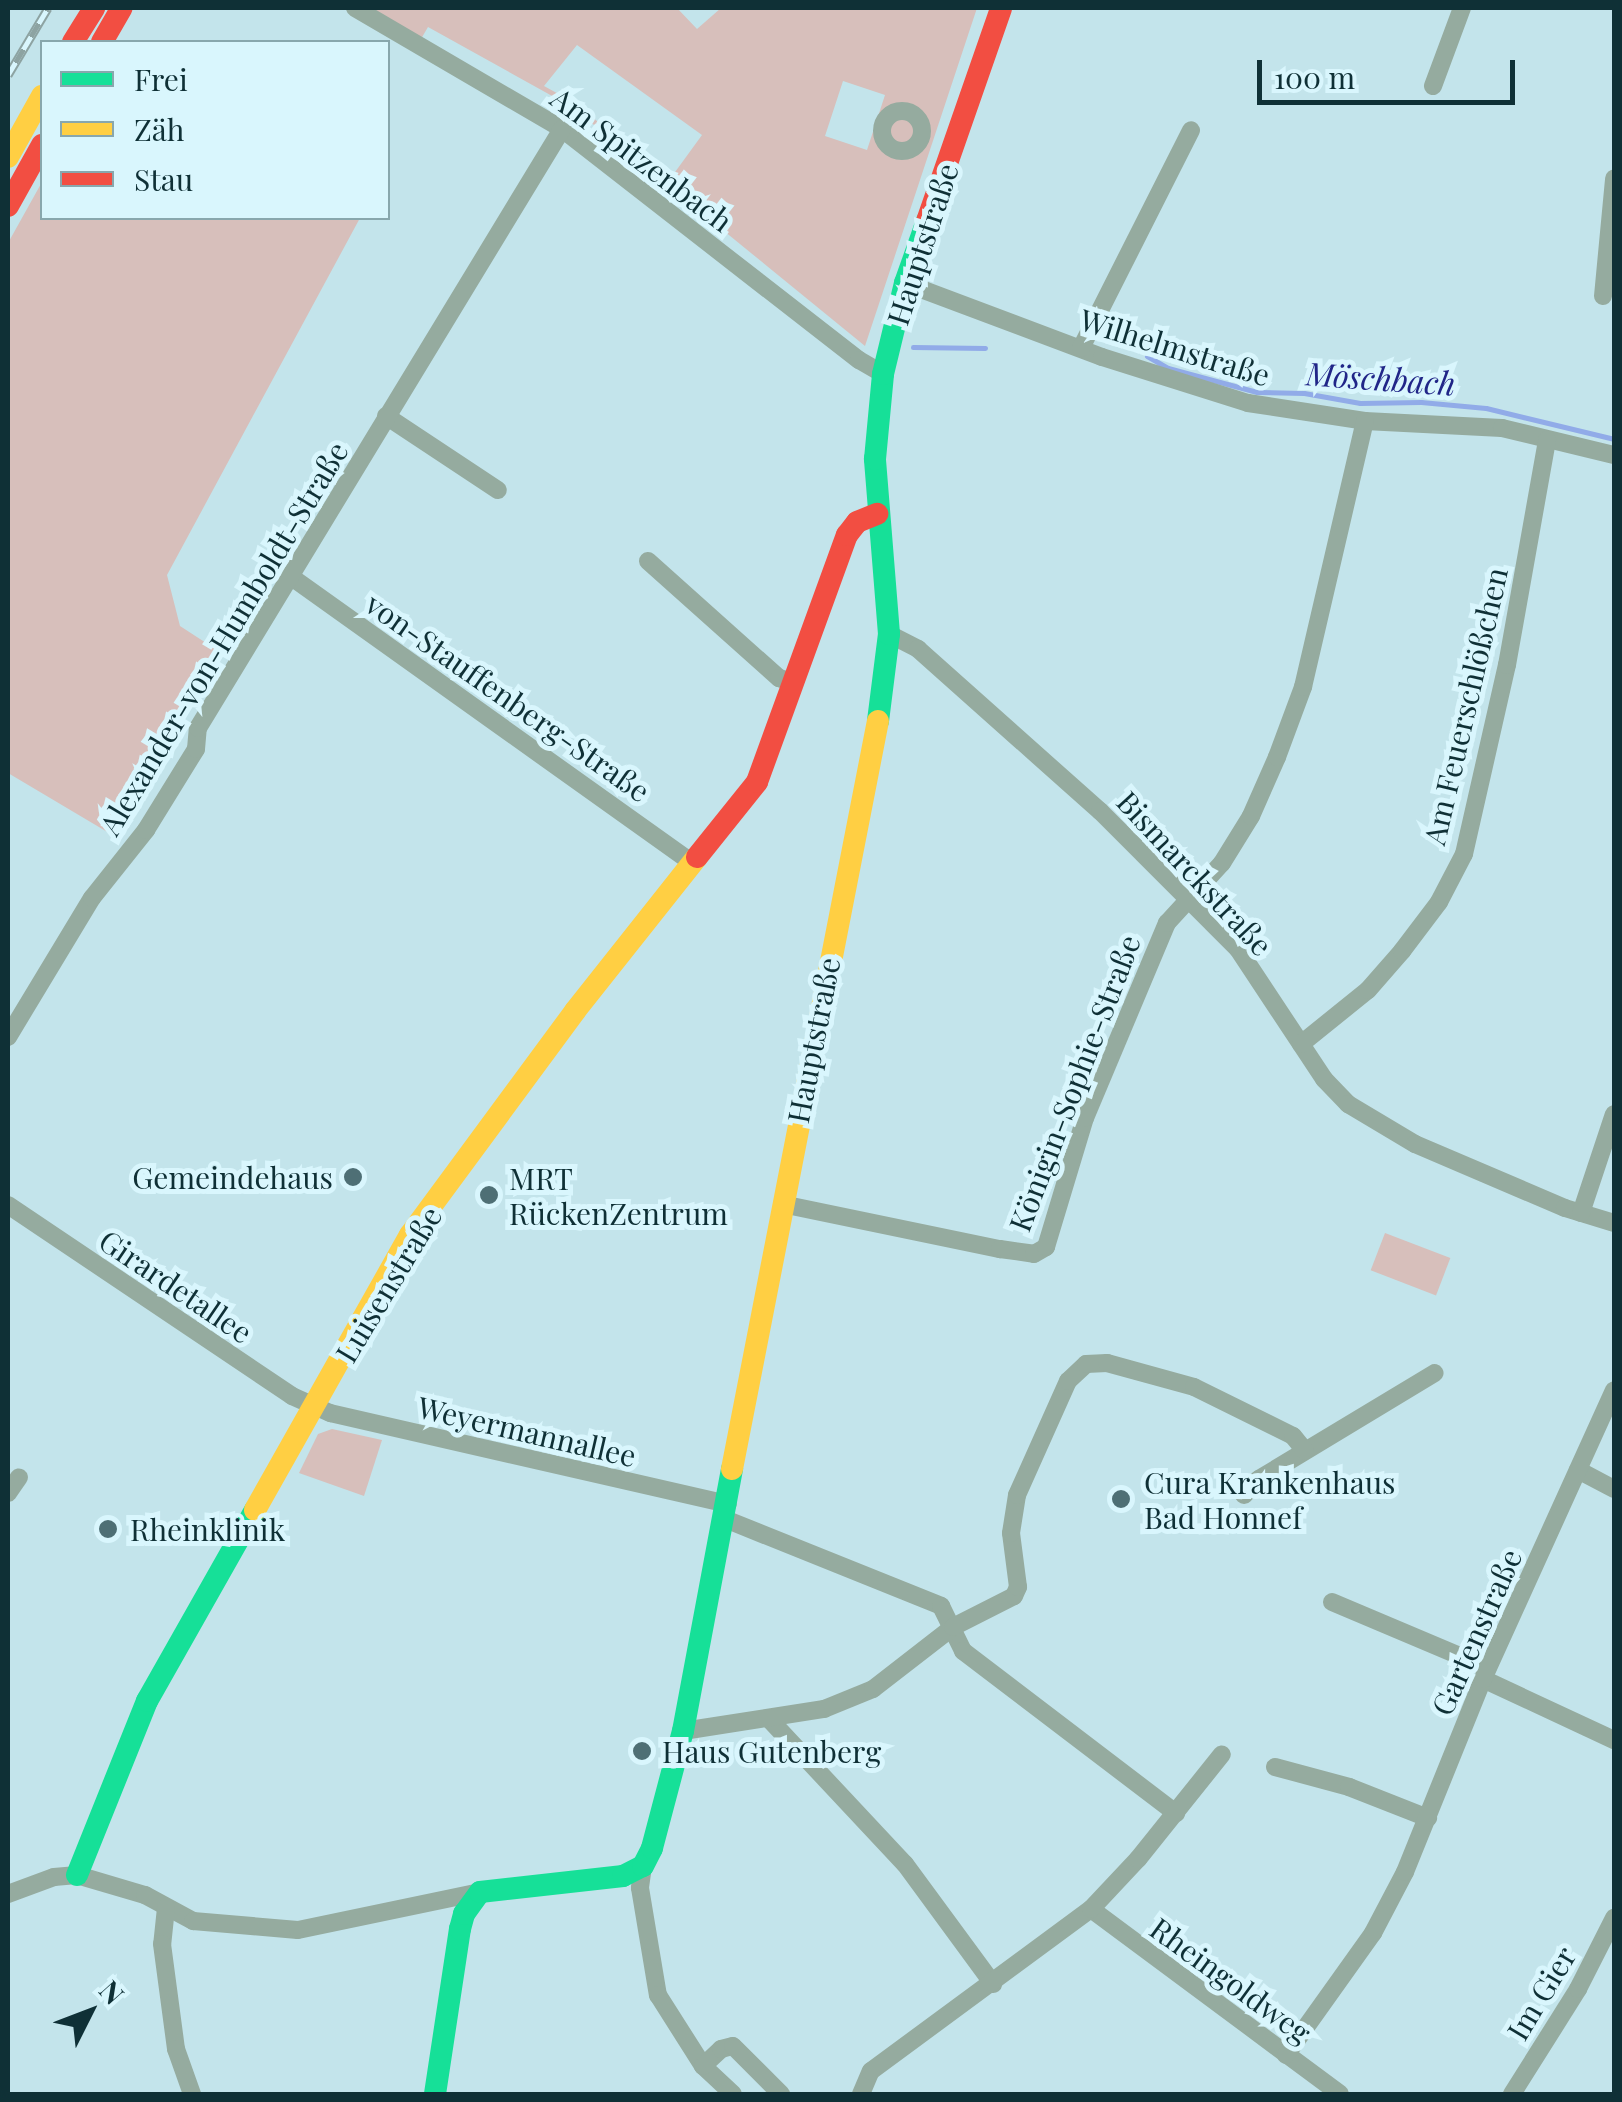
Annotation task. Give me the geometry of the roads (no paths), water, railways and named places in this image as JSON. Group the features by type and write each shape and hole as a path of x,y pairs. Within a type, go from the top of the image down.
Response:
{"main road":[{"path":"74,40 94,8"},
{"path":"103,40 122,8"},
{"name":"Hauptstraße","path":"643,1866 683,1731 883,698 889,634 877,514 876,459 883,374 906,284 1001,8"},
{"path":"8,156 40,100"},
{"path":"8,206 40,149"},
{"name":"Luisenstraße","path":"77,1875 147,1700 410,1235 575,1010 757,782 847,535 857,522 877,514"},
{"path":"435,2094 456,1907 480,1892 622,1876 643,1866"}],"street":[{"path":"1433,86 1462,8"},
{"name":"Am Spitzenbach","path":"364,10 562,129 883,374"},
{"name":"Alexander-von-Humboldt-Straße","path":"8,1037 92,898 156,814 196,749 198,728 562,129"},
{"path":"1081,348 1191,130"},
{"path":"1603,296 1614,178"},
{"name":"Wilhelmstraße","path":"906,284 1248,403 1365,421 1502,428 1614,455"},
{"path":"386,416 498,490"},
{"name":"Königin-Sophie-Straße","path":"782,1204 1000,1249 1034,1254 1046,1247 1085,1118 1167,923 1189,902 1252,816 1284,740 1319,625 1365,421"},
{"name":"Am Feuerschlößchen","path":"1302,1044 1368,990 1402,951 1438,902 1464,854 1507,665 1547,440"},
{"path":"648,561 779,678 793,682"},
{"name":"von-Stauffenberg-Straße","path":"290,576 692,863"},
{"name":"Bismarckstraße","path":"889,634 901,637 945,673 1100,812 1238,949 1324,1079 1381,1126 1614,1224"},
{"path":"1581,1213 1614,1114"},
{"name":"Girardetallee","path":"8,1205 292,1396 316,1406"},
{"path":"683,1731 824,1709 872,1689 954,1627 1014,1596 1018,1587 1010,1541 1017,1495 1068,1380 1086,1364 1107,1363 1194,1388 1292,1436 1305,1450"},
{"path":"1244,1495 1259,1479 1435,1373"},
{"name":"Gartenstraße","path":"1286,2055 1372,1932 1428,1818 1485,1674 1614,1390"},
{"name":"Weyermannallee","path":"316,1406 726,1512 935,1603 954,1627 963,1650 1176,1813"},
{"path":"1578,1470 1614,1489"},
{"path":"8,1493 19,1477"},
{"path":"1332,1602 1614,1740"},
{"path":"770,1720 905,1864 957,1929 993,1984"},
{"path":"861,2094 871,2071 1091,1908 1176,1813 1222,1754"},
{"path":"1276,1766 1349,1787 1428,1818"},
{"name":"Hauptstraße","path":"643,1866 640,1888 658,1995 703,2066 733,2094"},
{"path":"8,1894 54,1877 77,1875 144,1895 193,1921 298,1930 408,1904 456,1907"},
{"path":"166,1908 162,1944 176,2050 192,2094"},
{"name":"Rheingoldweg","path":"1091,1908 1340,2094"},
{"name":"Im Gier","path":"1512,2094 1578,1989 1614,1918"},
{"path":"703,2066 721,2048 733,2046 781,2094"}],"waterway":[{"name":"Möschbach","path":"913,347 985,348"},
{"name":"Möschbach","path":"1147,356 1168,368 1257,392 1304,393 1360,403 1421,402 1486,408 1614,439"}],"railway":[{"path":"8,75 48,8"}],"place":[{"name":"Gemeindehaus","path":"353,1177"},
{"name":"MRT RückenZentrum","path":"489,1195"},
{"name":"Cura Krankenhaus Bad Honnef","path":"1121,1499"},
{"name":"Rheinklinik","path":"108,1529"},
{"name":"Haus Gutenberg","path":"642,1751"}]}
